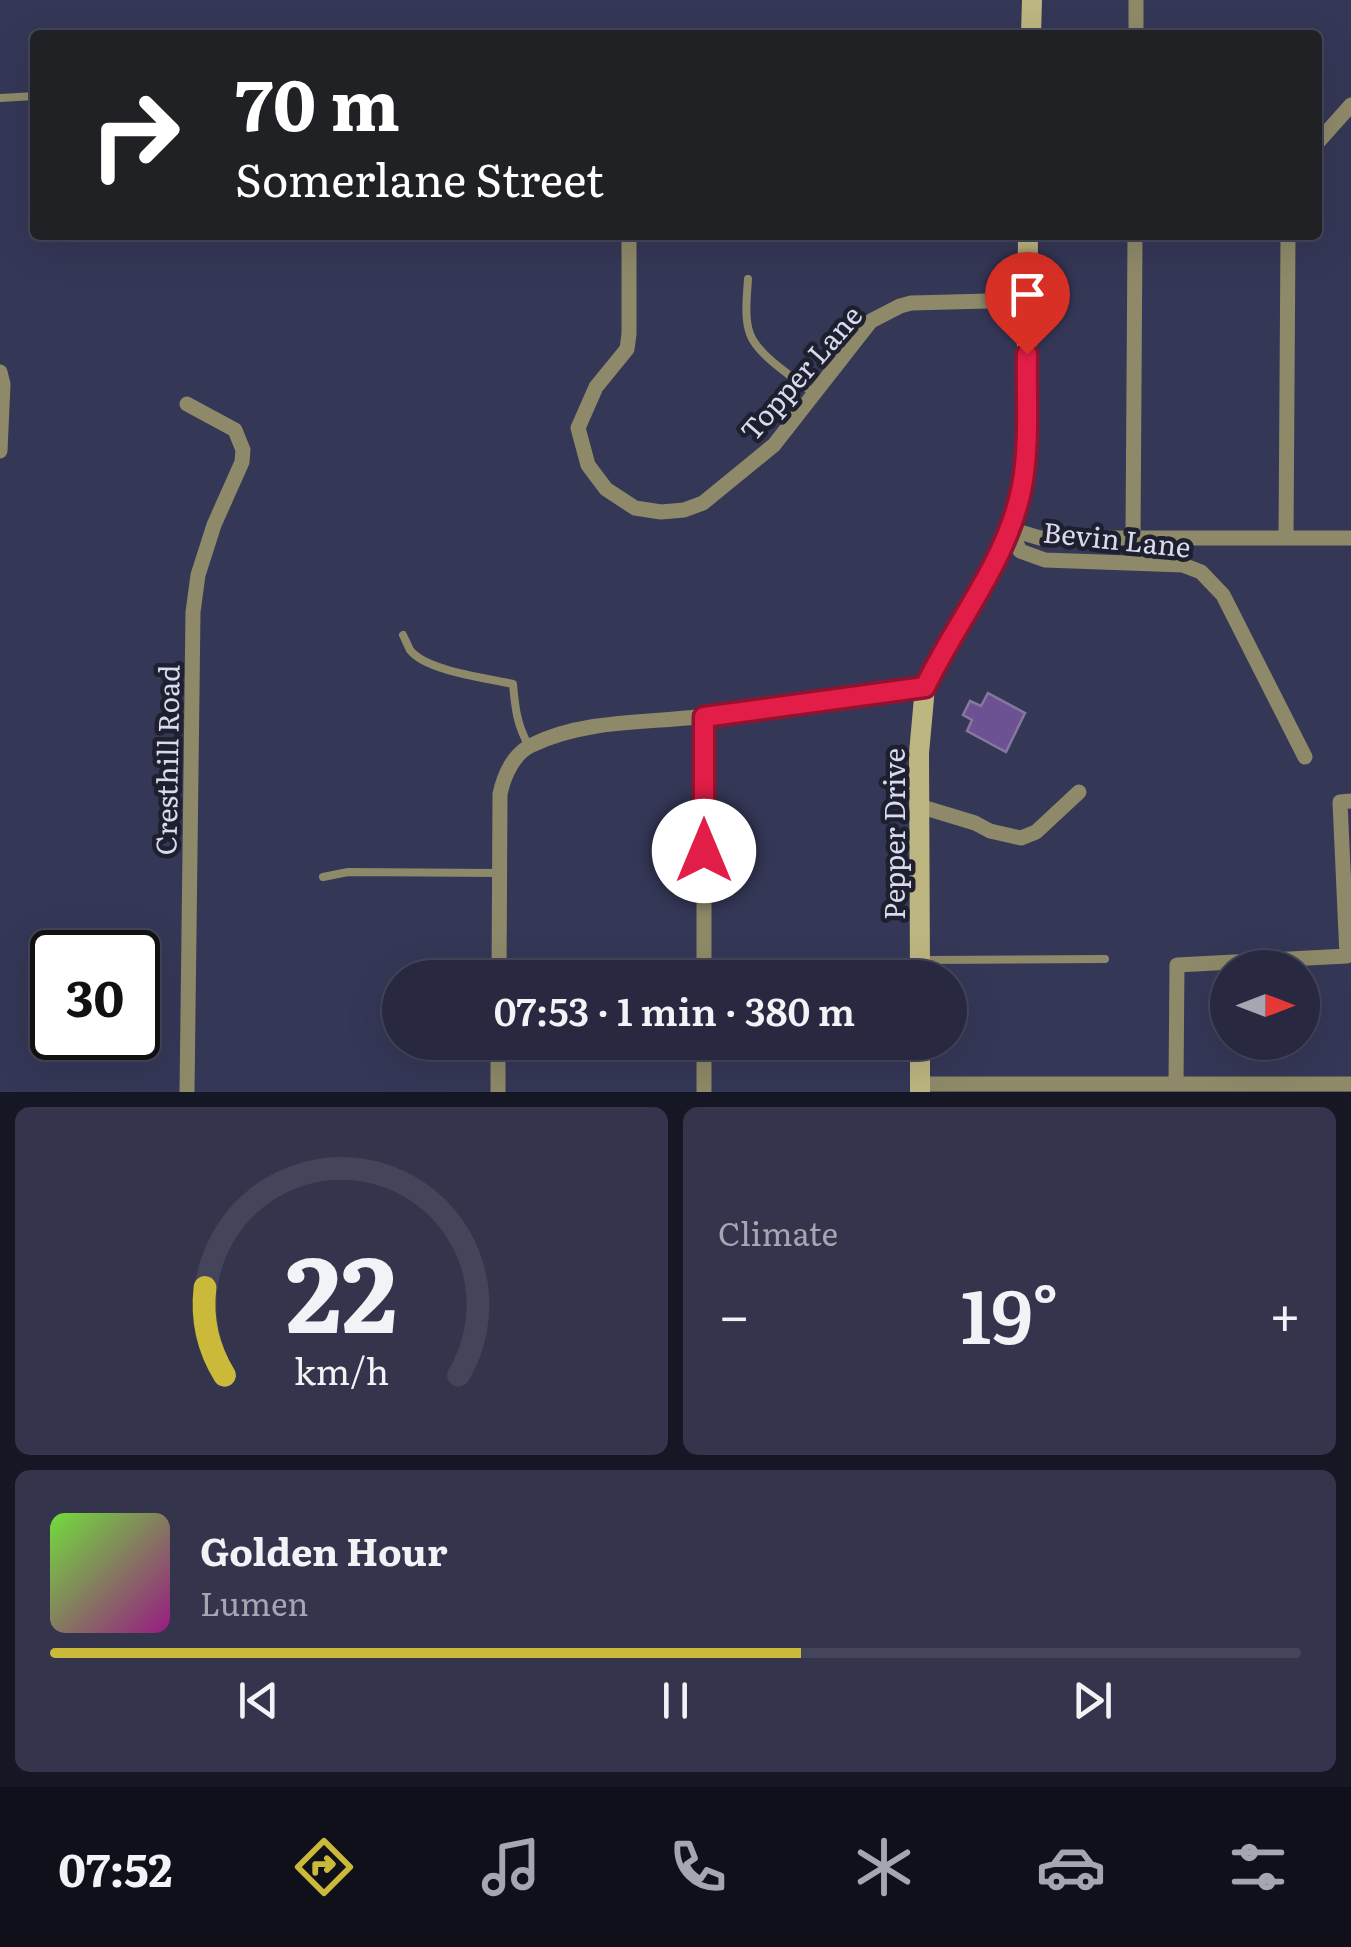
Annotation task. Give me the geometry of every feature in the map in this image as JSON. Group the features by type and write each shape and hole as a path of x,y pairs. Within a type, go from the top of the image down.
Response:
{"street":[{"path":"1031,30 1032,0"},
{"path":"1136,0 1136,30"},
{"path":"1322,138 1351,105"},
{"name":"Topper Lane","path":"630,240 627,349 596,387 578,428 588,465 606,489 635,508 661,512 703,503 774,446 872,321 911,303 1027,300"},
{"name":"Pepper Drive","path":"920,960 918,753 925,687 997,558 1019,497 1025,465 1028,240"},
{"path":"1132,537 1135,240"},
{"path":"1286,538 1288,240"},
{"path":"0,372 0,450"},
{"name":"Cresthill Road","path":"187,404 236,430 244,450 198,575 193,612 187,1092"},
{"path":"1010,529 1040,538 1351,538"},
{"name":"Bevin Lane","path":"1010,529 1020,551 1045,560 1183,565 1201,572 1223,595 1304,757"},
{"path":"499,960 500,794 509,770 525,749 558,735 600,726 704,717 925,687"},
{"path":"704,717 704,960"},
{"path":"919,806 1021,838 1036,832 1079,792"},
{"path":"1176,1084 1177,965 1348,956 1348,890 1340,802 1351,801"},
{"path":"498,1060 498,1092"},
{"path":"704,1060 704,1092"},
{"path":"920,1060 921,1088 1351,1084"}],"lane":[{"path":"0,98 30,96"},
{"path":"748,279 750,336 759,349 813,393"},
{"path":"404,634 409,650 420,658 448,670 513,684 516,718 525,749"},
{"path":"323,877 348,872 499,874"},
{"path":"967,966 1105,959"}],"building":[{"path":"988,693 1025,713 1006,752 967,731 972,720 963,715 970,701 981,706"}],"route":[{"path":"704,851 704,717 925,687 1010,529 1025,465 1027,354"}]}
